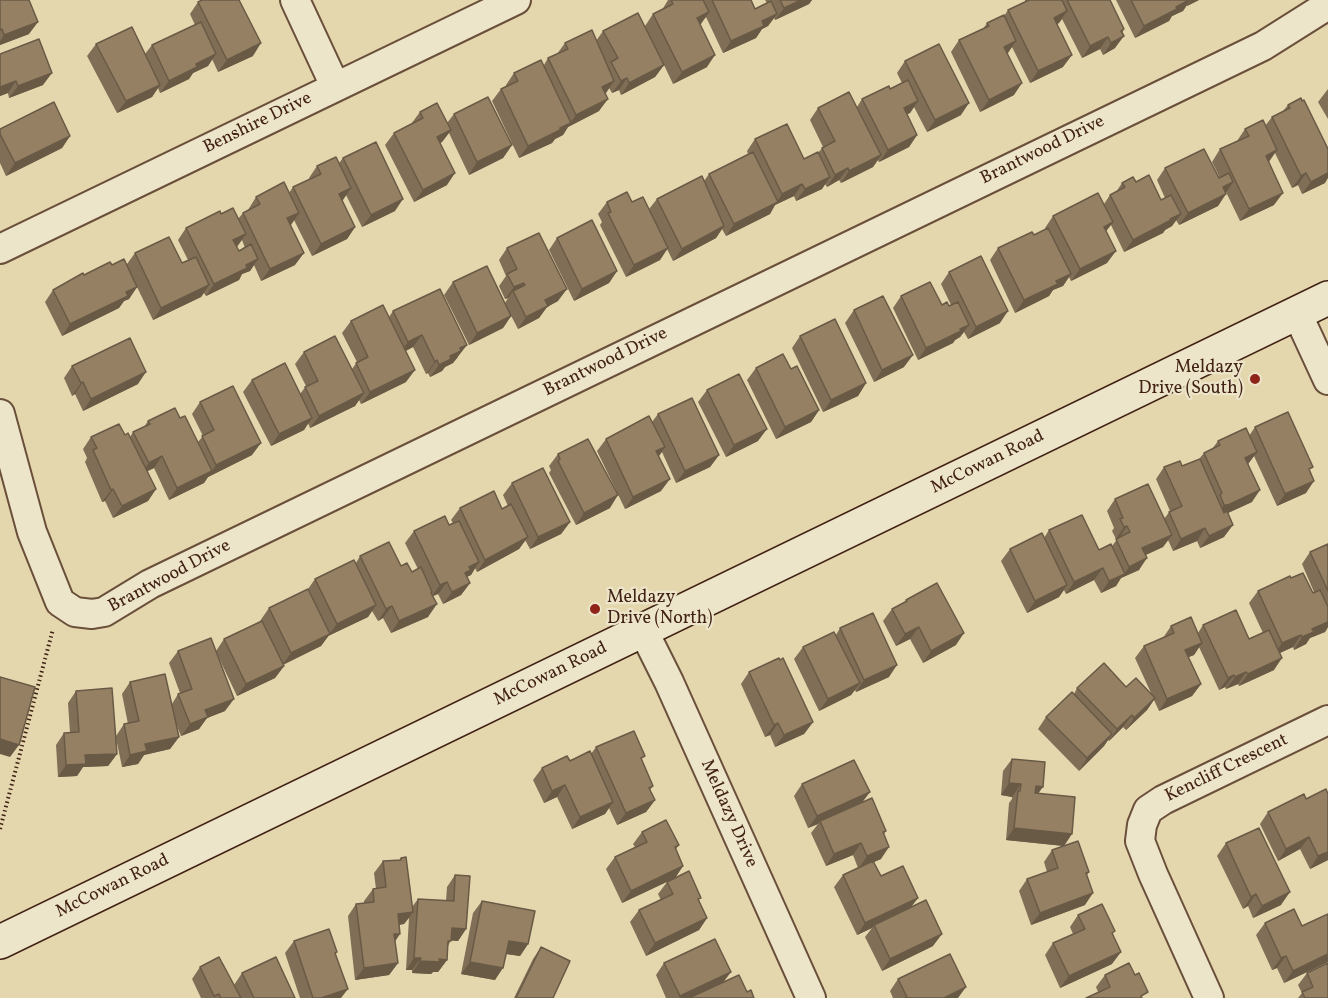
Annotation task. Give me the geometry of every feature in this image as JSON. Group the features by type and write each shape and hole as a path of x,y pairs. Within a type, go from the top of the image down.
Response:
{"main road":[{"name":"McCowan Road","path":"0,942 1328,298"}],"street":[{"path":"295,0 335,86"},
{"name":"Benshire Drive","path":"0,249 516,0"},
{"name":"Brantwood Drive","path":"60,602 75,612 92,614 104,612 150,584 1263,46 1328,5"},
{"path":"1297,313 1328,380"},
{"path":"0,414 32,532 60,602"},
{"name":"Meldazy Drive","path":"643,630 669,682 811,998"},
{"name":"Kencliff Crescent","path":"1209,998 1140,841 1142,825 1148,810 1163,800 1328,720"}],"path":[{"path":"0,829 60,602"}],"building":[{"path":"0,0 29,0 38,22 4,35 2,29 0,30"},
{"path":"202,0 239,0 261,43 227,60 198,2"},
{"path":"671,0 703,0 709,12 697,18 715,55 682,72 653,14 673,4"},
{"path":"712,0 751,0 755,9 771,1 777,14 762,21 764,26 731,41"},
{"path":"780,0 801,0 784,8"},
{"path":"1029,0 1062,0 1067,11 1054,18 1072,55 1038,71 1008,10"},
{"path":"1067,0 1110,0 1124,29 1121,31 1124,36 1111,43 1108,37 1090,46"},
{"path":"1131,0 1189,0 1144,26"},
{"path":"638,13 664,65 629,83 627,78 621,81 611,62 618,58 603,31"},
{"path":"1004,15 1016,41 1004,47 1022,83 989,100 959,40 989,26 987,23"},
{"path":"201,22 216,54 196,64 197,67 169,81 152,45"},
{"path":"132,27 160,85 126,101 96,44"},
{"path":"592,30 614,81 602,87 608,99 576,115 548,58 568,49 565,43"},
{"path":"39,39 52,73 18,86 16,81 0,87 0,54"},
{"path":"939,44 969,103 935,120 905,61"},
{"path":"541,60 571,123 528,146 501,89 518,81 514,73"},
{"path":"908,80 918,101 904,108 917,135 888,150 862,99"},
{"path":"849,92 881,155 849,171 848,168 835,175 822,148 835,141 818,108"},
{"path":"488,97 512,145 477,162 454,114"},
{"path":"1301,98 1328,149 1328,173 1311,182 1306,173 1301,176 1272,117 1290,108 1288,105"},
{"path":"54,102 70,136 15,163 0,134 0,129"},
{"path":"437,103 451,130 437,137 455,173 423,190 394,133 423,118 420,112"},
{"path":"1263,120 1277,150 1266,156 1283,193 1249,209 1220,149 1249,136 1245,129"},
{"path":"787,124 804,159 818,152 830,177 805,189 802,184 782,194 755,139"},
{"path":"376,142 403,199 371,215 343,158"},
{"path":"1204,149 1219,178 1229,173 1233,182 1223,187 1226,194 1188,213 1165,168"},
{"path":"753,152 778,202 734,224 709,174"},
{"path":"336,157 351,188 339,194 355,227 321,244 293,187 321,174 317,166"},
{"path":"1149,175 1161,200 1171,195 1181,214 1133,240 1110,195 1125,187 1122,183 1133,177 1136,182"},
{"path":"702,176 724,226 682,249 657,199"},
{"path":"284,182 299,213 287,218 304,253 270,269 243,213 260,204 256,197"},
{"path":"627,192 632,202 643,197 668,248 634,265 608,213 611,212 607,202"},
{"path":"1098,193 1113,222 1104,227 1116,251 1080,269 1053,216"},
{"path":"233,208 246,234 233,240 239,251 251,244 258,259 246,265 247,268 214,284 186,228 220,211 221,214"},
{"path":"592,220 617,271 582,289 557,238"},
{"path":"1048,228 1071,274 1056,281 1058,284 1024,300 998,248 1032,232 1034,235"},
{"path":"539,233 567,289 545,300 548,306 526,317 513,291 525,285 524,283 514,287 507,274 517,269 507,248"},
{"path":"169,237 182,263 196,257 209,285 161,308 135,253"},
{"path":"981,256 1008,311 976,327 949,272"},
{"path":"124,259 137,287 126,292 128,296 70,324 53,290 83,273 84,275 110,262 112,265"},
{"path":"487,266 511,316 477,333 453,282"},
{"path":"930,282 942,305 947,302 949,306 958,302 969,325 926,348 901,296"},
{"path":"440,289 467,345 450,356 451,359 439,365 437,360 435,362 422,335 408,342 393,311"},
{"path":"883,296 913,355 882,370 854,310"},
{"path":"383,305 415,370 370,392 356,363 368,357 351,321"},
{"path":"835,319 866,383 831,400 800,336"},
{"path":"335,336 364,393 319,416 305,387 318,381 304,352"},
{"path":"130,338 146,372 91,399 72,366"},
{"path":"783,354 791,369 797,366 819,410 785,427 756,368"},
{"path":"285,363 312,418 279,434 252,380"},
{"path":"739,374 767,429 734,445 707,390"},
{"path":"233,386 261,443 216,465 202,436 214,430 200,402"},
{"path":"692,398 719,455 685,471 658,414"},
{"path":"175,408 180,418 185,416 212,471 177,488 162,456 149,463 133,432 150,424 148,421"},
{"path":"1288,412 1313,467 1309,469 1314,481 1285,494 1255,427"},
{"path":"649,416 665,447 656,451 670,479 633,497 606,439"},
{"path":"119,424 125,435 128,433 156,489 122,506 113,489 111,490 93,450 97,448 91,437"},
{"path":"1246,428 1257,452 1245,458 1260,490 1224,505 1220,495 1222,493 1204,453 1220,445 1218,441"},
{"path":"588,439 618,495 584,513 558,461 560,459 558,454"},
{"path":"1200,459 1224,513 1227,511 1233,525 1209,536 1205,528 1181,539 1169,512 1182,506 1164,467 1180,461 1182,466"},
{"path":"543,468 570,522 538,537 512,483"},
{"path":"1148,484 1172,535 1142,548 1147,558 1129,567 1116,539 1130,532 1120,519 1123,518 1115,499"},
{"path":"494,491 502,509 511,504 528,537 485,560 460,508"},
{"path":"1082,515 1099,550 1111,544 1125,574 1109,581 1103,568 1074,582 1049,530"},
{"path":"445,516 449,525 459,521 479,562 469,567 471,570 465,573 470,583 452,592 447,582 440,585 414,531"},
{"path":"1042,533 1067,585 1035,601 1010,549"},
{"path":"389,542 401,566 407,563 412,572 421,567 437,604 399,621 392,606 386,609 360,556"},
{"path":"1328,544 1328,591 1310,552"},
{"path":"354,560 376,605 337,624 315,579"},
{"path":"1303,573 1313,593 1320,590 1328,607 1328,622 1312,629 1314,632 1282,643 1258,591 1290,576 1291,578"},
{"path":"937,583 964,633 931,651 919,627 905,634 892,609"},
{"path":"308,589 330,634 291,653 269,608"},
{"path":"1236,610 1249,639 1269,630 1282,658 1248,674 1246,672 1228,678 1203,625"},
{"path":"873,613 897,665 864,680 840,628"},
{"path":"1191,617 1202,643 1185,650 1201,684 1167,699 1144,646 1174,633 1171,626"},
{"path":"262,621 284,666 246,684 224,639"},
{"path":"834,632 860,683 828,699 803,647"},
{"path":"211,638 234,699 205,710 208,717 190,724 178,694 192,689 178,651"},
{"path":"779,658 780,660 783,658 813,722 784,735 778,723 774,725 749,672"},
{"path":"1104,663 1126,687 1136,678 1155,698 1134,718 1132,715 1117,729 1077,688"},
{"path":"165,674 179,737 145,744 147,751 130,755 124,724 139,721 130,682"},
{"path":"0,677 35,687 19,745 0,739"},
{"path":"112,688 117,754 85,755 86,764 66,765 64,733 79,732 76,691"},
{"path":"1072,692 1112,734 1087,758 1046,717"},
{"path":"634,731 645,756 641,758 653,786 649,788 655,800 626,813 596,747"},
{"path":"590,751 613,802 580,817 565,785 552,791 542,768 567,756 570,761"},
{"path":"1012,759 1045,762 1043,787 1036,786 1035,793 1075,797 1072,834 1014,828 1018,791 1020,791 1021,784 1009,783"},
{"path":"854,760 870,792 817,816 802,784"},
{"path":"1326,789 1328,794 1328,852 1318,856 1309,837 1286,849 1268,812 1304,794 1306,799"},
{"path":"872,798 886,831 883,832 889,847 867,856 861,843 834,854 820,821"},
{"path":"666,820 679,845 675,847 683,866 631,891 615,857 647,842 642,832"},
{"path":"1259,828 1290,892 1262,906 1256,894 1251,897 1226,843"},
{"path":"1078,841 1089,872 1086,873 1093,893 1040,913 1027,879 1058,868 1052,850"},
{"path":"406,857 413,912 398,914 400,934 394,934 398,963 364,968 356,904 374,902 373,889 386,887 383,861 401,860"},
{"path":"873,861 881,876 903,866 918,898 865,923 843,875"},
{"path":"689,871 707,918 655,943 639,910 673,894 667,882"},
{"path":"455,875 470,876 466,929 452,928 451,941 448,941 447,960 420,961 421,958 414,958 418,899 454,901"},
{"path":"926,900 942,934 890,959 874,925"},
{"path":"482,901 535,911 528,944 509,941 503,968 470,962"},
{"path":"1102,904 1115,931 1112,933 1121,952 1069,976 1053,943 1085,929 1078,915"},
{"path":"1294,909 1302,926 1328,914 1328,954 1293,971 1286,956 1281,958 1265,923"},
{"path":"329,929 348,989 321,998 313,998 294,941"},
{"path":"715,939 731,972 680,996 664,963"},
{"path":"541,947 570,961 553,998 516,998"},
{"path":"950,954 966,987 944,998 905,998 907,997 898,979"},
{"path":"219,957 241,998 221,998 219,994 214,996 200,967"},
{"path":"276,957 295,998 254,998 242,973"},
{"path":"1129,963 1135,975 1139,973 1148,992 1141,996 1142,998 1086,998 1110,987 1105,975"},
{"path":"1328,963 1328,998 1305,998 1302,992 1313,987 1307,973"},
{"path":"739,975 747,992 751,990 754,998 689,998"}],"place":[{"name":"Meldazy Drive (South)","path":"1255,379"},
{"name":"Meldazy Drive (North)","path":"595,609"}]}
